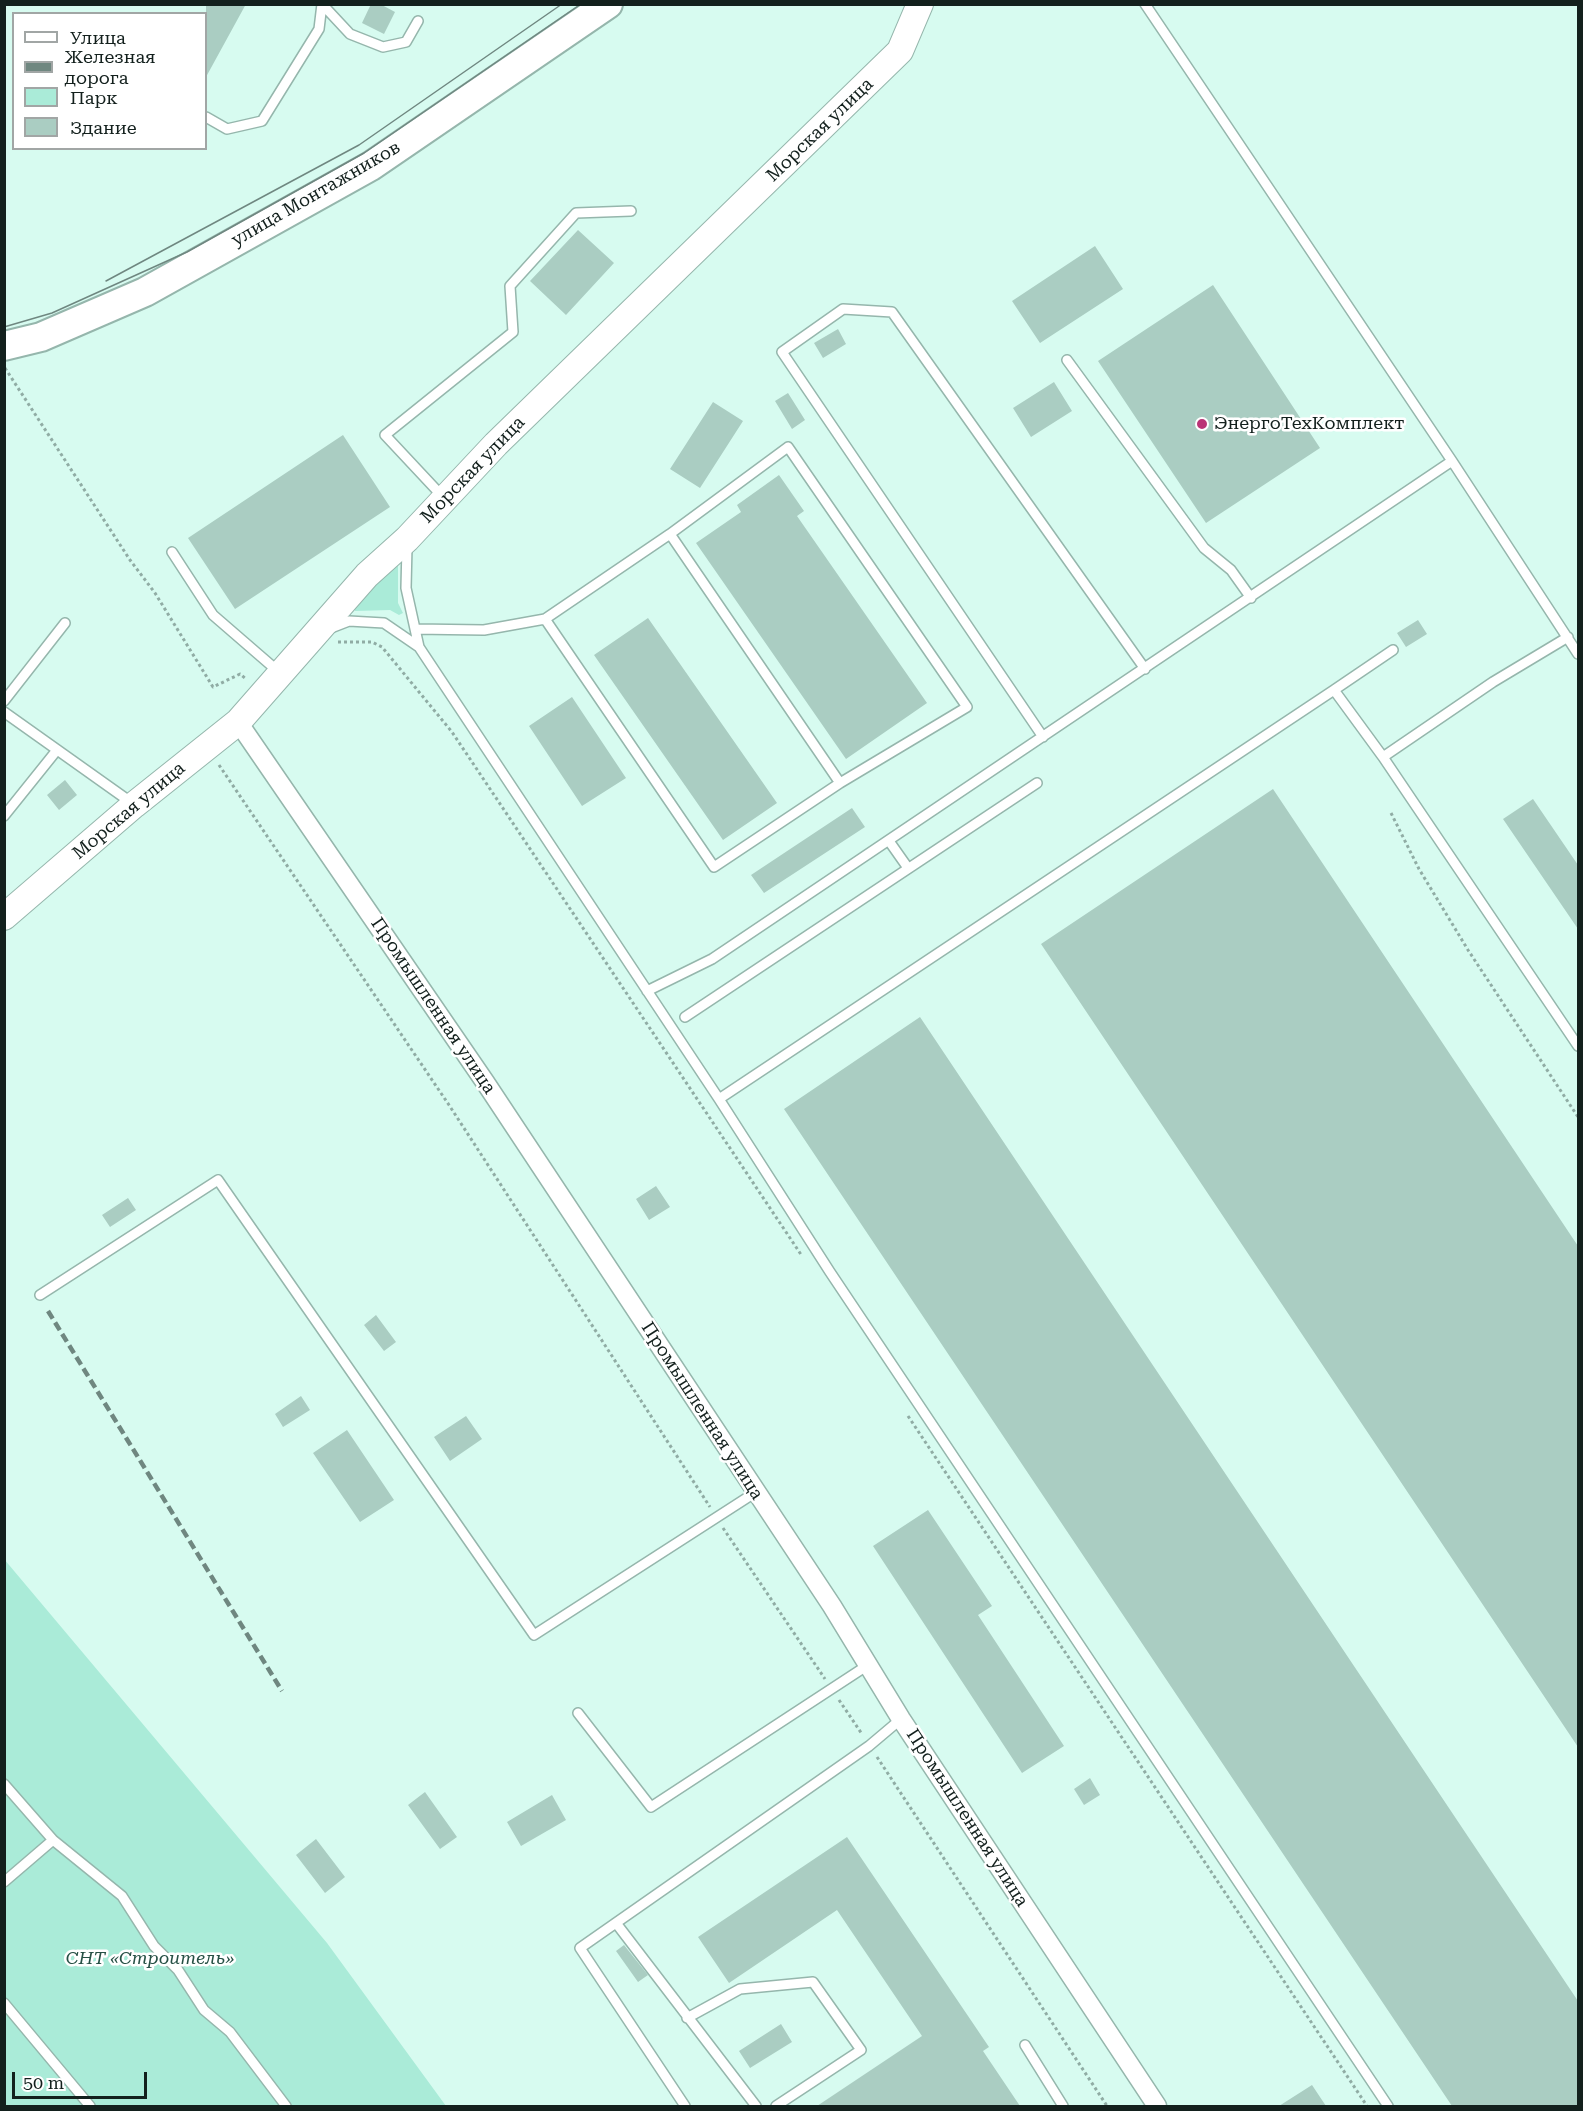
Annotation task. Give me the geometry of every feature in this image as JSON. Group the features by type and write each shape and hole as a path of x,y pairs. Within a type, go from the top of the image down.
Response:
{"main road":[{"name":"улица Монтажников","path":"4,346 41,337 145,292 371,166 608,4"}],"street":[{"name":"Морская улица","path":"4,917 134,805 238,722 280,673 323,641 367,575 407,539 496,444 900,51 920,4"},
{"name":"Промышленная улица","path":"238,722 485,1082 756,1492 1156,2106"}],"lane":[{"path":"322,4 350,34 383,47 406,42 418,21"},
{"path":"207,118 227,129 262,121 319,29 322,4"},
{"path":"1145,4 1452,460 1578,654"},
{"path":"445,499 385,435 513,332 510,286 576,213 631,211"},
{"path":"1043,737 782,352 843,309 892,312 1144,669"},
{"path":"1067,360 1204,548 1231,570 1251,598"},
{"path":"415,629 484,630 545,619 670,534 788,447 967,707 840,783 714,867 545,619"},
{"path":"647,991 712,958 890,841 1452,460"},
{"path":"670,534 840,783"},
{"path":"407,539 406,588 419,647 719,1099 830,1272 1388,2106"},
{"path":"172,552 213,615 280,673"},
{"path":"323,641 349,621 384,623 419,647"},
{"path":"4,701 64,623"},
{"path":"1383,757 1493,682 1568,637"},
{"path":"719,1099 1393,650"},
{"path":"1334,690 1383,757 1578,1046"},
{"path":"4,712 134,805"},
{"path":"4,816 57,750"},
{"path":"685,1017 1037,783"},
{"path":"890,841 908,868"},
{"path":"40,1295 218,1180 534,1635 756,1492"},
{"path":"578,1713 651,1807 868,1665"},
{"path":"685,2106 580,1948 869,1746 902,1719"},
{"path":"4,1784 53,1840 122,1896 154,1946 178,1970 204,2010 231,2032 286,2106"},
{"path":"4,1881 53,1840"},
{"path":"616,1923 756,2106"},
{"path":"687,2018 740,1989 813,1982 861,2050 776,2106"},
{"path":"4,2003 90,2106"},
{"path":"1025,2045 1063,2106"}],"path":[{"path":"4,366 130,560 155,593 213,687 240,674 262,692"},
{"path":"323,641 372,642 382,646 452,732 803,1259"},
{"path":"221,756 219,766 449,1105 716,1516 1107,2106"},
{"path":"1391,813 1419,869 1468,950 1578,1117"},
{"path":"903,1408 1367,2106"}],"green space":[{"path":"398,566 398,603 403,613 399,615 390,610 355,611 355,607 367,591 391,568"},
{"name":"СНТ «Строитель»","path":"4,1559 327,1943 446,2106 5,2106"}],"building":[{"path":"206,4 246,4 207,75 207,12"},
{"path":"371,4 380,4 395,12 384,34 362,23"},
{"path":"578,230 614,263 566,315 530,281"},
{"path":"1095,246 1123,289 1040,343 1012,301"},
{"path":"1213,285 1320,448 1206,523 1098,361"},
{"path":"838,329 846,344 823,358 814,343"},
{"path":"1054,382 1072,411 1031,437 1013,408"},
{"path":"788,393 805,420 792,429 775,401"},
{"path":"713,402 743,421 700,488 670,469"},
{"path":"343,435 390,507 235,609 188,538"},
{"path":"779,475 804,511 797,516 927,703 846,759 696,543 741,512 737,505"},
{"path":"648,618 777,803 723,840 594,655"},
{"path":"1418,620 1427,634 1406,647 1397,633"},
{"path":"572,697 626,778 582,806 529,726"},
{"path":"65,780 77,795 59,810 47,795"},
{"path":"1273,789 1578,1246 1578,1747 1041,944"},
{"path":"1533,799 1578,865 1578,929 1503,819"},
{"path":"852,808 865,827 764,893 751,875"},
{"path":"920,1017 1578,2001 1578,2106 1452,2106 784,1109"},
{"path":"656,1186 670,1207 649,1220 636,1199"},
{"path":"128,1198 136,1210 110,1227 102,1215"},
{"path":"376,1315 396,1342 384,1351 364,1325"},
{"path":"301,1396 310,1410 283,1427 275,1414"},
{"path":"466,1416 482,1439 450,1461 434,1437"},
{"path":"347,1430 394,1500 360,1522 313,1453"},
{"path":"928,1510 992,1606 978,1615 1064,1746 1022,1773 873,1546"},
{"path":"1090,1778 1100,1795 1084,1805 1074,1789"},
{"path":"425,1792 457,1837 440,1849 408,1805"},
{"path":"552,1795 566,1820 521,1846 507,1822"},
{"path":"847,1837 989,2047 983,2051 1020,2106 817,2106 922,2036 837,1910 729,1983 698,1937"},
{"path":"316,1839 345,1877 325,1893 296,1855"},
{"path":"624,1945 648,1975 638,1982 616,1951"},
{"path":"781,2024 792,2042 750,2068 739,2051"},
{"path":"1312,2085 1326,2106 1279,2106"}],"tram line":[{"path":"106,281 359,145 562,4"},
{"path":"4,327 52,313 187,252 364,153 581,4"}],"railway":[{"path":"48,1311 282,1691"}],"place":[{"name":"ЭнергоТехКомплект","path":"1202,424"}]}
